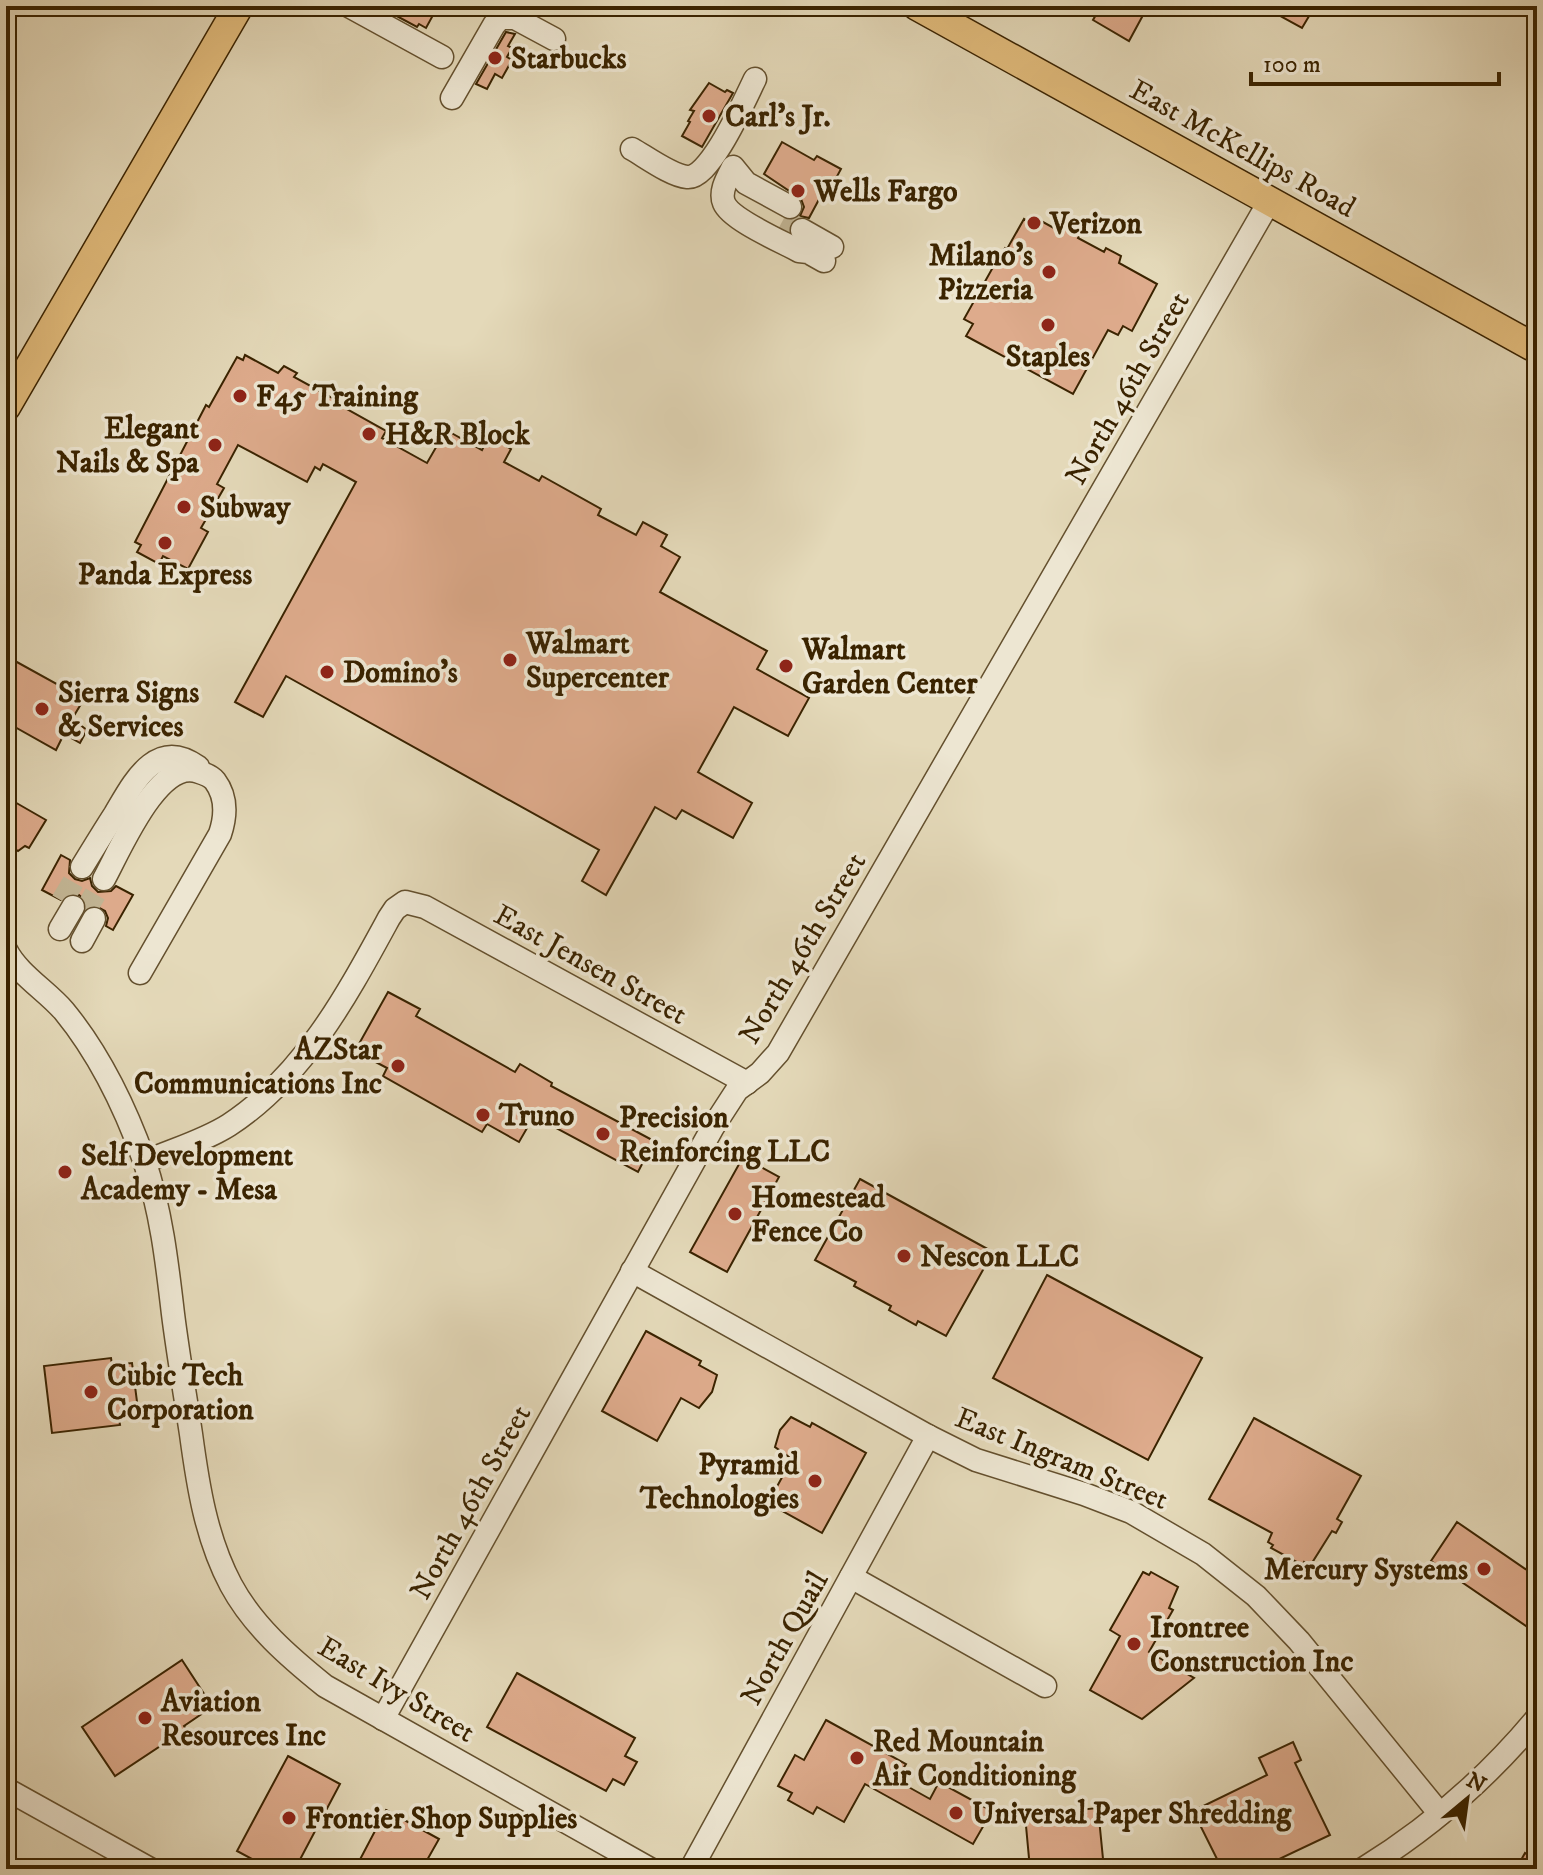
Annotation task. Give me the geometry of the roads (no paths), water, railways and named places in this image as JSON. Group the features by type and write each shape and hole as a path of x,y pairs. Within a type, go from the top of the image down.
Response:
{"main road":[{"path":"6,407 239,6"},
{"name":"East McKellips Road","path":"917,6 1537,349"}],"street":[{"path":"349,6 442,57"},
{"path":"452,98 500,18 515,18 554,39"},
{"path":"632,149 679,175 689,178 698,174 711,161 755,79"},
{"path":"729,176 746,183 831,248 799,251 734,215 724,203 729,176"},
{"name":"North 46th Street","path":"383,1719 713,1127 737,1090 760,1073 778,1053 1269,202"},
{"path":"140,973 220,834 226,815 220,794 216,782 202,771 176,771 160,784 98,876 165,793 178,782 199,781 220,794"},
{"name":"East Jensen Street","path":"145,1162 227,1126 262,1099 322,1033 395,909 405,902 425,907 747,1083"},
{"path":"66,932 78,910 66,932"},
{"name":"East Ivy Street","path":"7,953 64,1011 89,1046 116,1092 145,1162 158,1209 199,1491 213,1542 232,1586 261,1628 290,1658 325,1686 650,1869"},
{"name":"East Ingram Street","path":"632,1271 976,1460 1131,1512 1203,1554 1256,1596 1299,1641 1440,1814"},
{"name":"North Quail","path":"691,1869 928,1436"},
{"path":"851,1577 1045,1686"},
{"path":"1363,1869 1440,1814 1499,1760 1537,1718"},
{"path":"6,1789 150,1869"}],"tunnel":[{"path":"783,220 802,230"},
{"path":"62,901 82,867"},
{"path":"84,913 104,879"}],"place":[{"name":"Starbucks","path":"495,58"},
{"name":"Carl's Jr.","path":"709,116"},
{"name":"Wells Fargo","path":"798,191"},
{"name":"Verizon","path":"1034,223"},
{"name":"Milano's Pizzeria","path":"1049,272"},
{"name":"Staples","path":"1048,325"},
{"name":"F45 Training","path":"240,396"},
{"name":"H&R Block","path":"369,434"},
{"name":"Elegant Nails & Spa","path":"215,445"},
{"name":"Subway","path":"184,507"},
{"name":"Panda Express","path":"165,543"},
{"name":"Walmart Supercenter","path":"510,660"},
{"name":"Walmart Garden Center","path":"786,666"},
{"name":"Domino's","path":"327,672"},
{"name":"Sierra Signs & Services","path":"42,709"},
{"name":"AZStar Communications Inc","path":"398,1066"},
{"name":"Truno","path":"483,1115"},
{"name":"Precision Reinforcing LLC","path":"603,1134"},
{"name":"Self Development Academy - Mesa","path":"65,1172"},
{"name":"Homestead Fence Co","path":"735,1214"},
{"name":"Nescon LLC","path":"904,1256"},
{"name":"Cubic Tech Corporation","path":"91,1392"},
{"name":"Pyramid Technologies","path":"815,1481"},
{"name":"Mercury Systems","path":"1484,1569"},
{"name":"Irontree Construction Inc","path":"1134,1644"},
{"name":"Aviation Resources Inc","path":"145,1718"},
{"name":"Red Mountain Air Conditioning","path":"857,1758"},
{"name":"Universal Paper Shredding","path":"956,1813"},
{"name":"Frontier Shop Supplies","path":"289,1818"}]}
